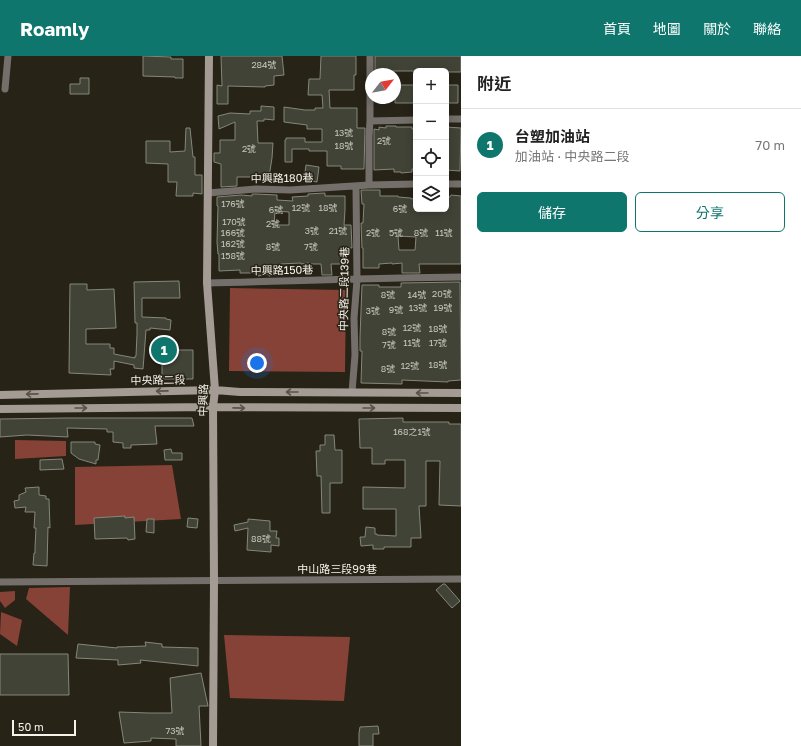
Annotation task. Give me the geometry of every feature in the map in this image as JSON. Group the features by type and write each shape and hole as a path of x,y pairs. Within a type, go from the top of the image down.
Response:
{"street":[{"path":"6,89 8,56"},
{"name":"中興路","path":"208,56 207,283 215,390 213,407 213,746"},
{"path":"369,185 370,56"},
{"path":"449,119 461,119"},
{"path":"370,121 413,120"},
{"name":"中興路180巷","path":"208,193 256,189 290,190 413,184"},
{"path":"449,184 461,184"},
{"name":"中央路二段139巷","path":"352,392 355,355 354,318 357,280 356,187"},
{"name":"中興路150巷","path":"207,283 461,277"},
{"name":"中央路二段","path":"0,395 215,390 240,392 461,393"},
{"path":"0,409 213,407 461,408"},
{"name":"中山路三段99巷","path":"0,582 461,579"}],"shaded area":[{"path":"230,288 346,290 345,372 229,371"},
{"path":"15,440 66,441 66,456 15,459"},
{"path":"172,465 181,519 75,525 75,467"},
{"path":"70,587 68,635 26,599 29,588"},
{"path":"15,591 15,600 5,608 0,601 0,592"},
{"path":"1,612 22,620 17,646 0,634"},
{"path":"224,635 350,637 344,701 230,698"}],"building":[{"path":"143,56 183,59 183,78 143,76"},
{"path":"221,56 282,56 284,75 274,76 274,85 265,87 228,86 228,104 217,104 217,85 222,86"},
{"path":"321,56 356,56 354,90 329,90 330,108 357,108 357,128 365,128 364,169 341,169 341,166 327,166 327,151 309,151 309,149 292,149 292,162 285,162 286,138 305,138 305,142 322,142 322,129 307,129 307,125 284,122 284,107 305,110 323,108 322,95 308,95 309,79 320,79"},
{"path":"375,56 461,56 461,72 449,72 449,68 413,68 413,71 401,71 401,68 375,68"},
{"path":"80,78 89,78 89,94 70,94 70,84 80,84"},
{"path":"401,85 413,85 413,103 401,103"},
{"path":"449,85 458,85 458,103 449,103"},
{"path":"261,106 274,107 274,120 264,119 264,121 257,121 258,143 273,143 269,177 252,175 252,177 237,177 237,186 221,187 221,164 214,162 214,153 220,153 220,140 235,140 235,122 219,129 218,116 230,113 250,114 250,111 261,111"},
{"path":"386,126 412,127 412,172 394,172 394,169 374,170 374,129 379,130 379,127 386,128"},
{"path":"449,127 461,128 460,171 449,170"},
{"path":"186,128 190,128 193,157 195,157 195,175 202,175 202,194 193,193 193,196 176,196 177,182 168,182 168,164 146,163 146,141 170,141 170,152 185,151"},
{"path":"306,165 319,167 317,182 304,180"},
{"path":"361,190 380,190 380,196 398,196 413,199 413,212 449,212 449,197 451,195 461,196 461,264 419,264 420,273 402,273 402,263 379,264 379,268 363,268 361,223 363,223 364,204 362,204","holes":["398,236 416,237 415,250 399,250"]},
{"path":"325,193 325,196 345,196 344,225 351,225 352,248 343,247 343,264 331,264 332,275 322,275 321,264 309,263 279,264 280,274 269,276 269,274 258,276 257,273 240,273 240,270 219,271 217,242 217,197 241,195 252,196 252,194 277,195 277,200 293,201 292,197 308,196 308,194","holes":["275,211 289,212 289,225 274,225"]},
{"path":"179,281 180,298 142,298 142,317 166,318 171,320 170,330 150,328 150,330 146,330 143,369 134,368 134,365 114,361 114,369 110,369 111,375 69,373 70,284 87,284 87,290 114,289 116,328 86,329 86,344 110,344 110,348 114,348 114,354 135,358 137,323 135,323 134,282"},
{"path":"460,282 461,380 448,382 402,380 402,384 361,383 362,351 360,351 360,337 362,285 401,287 401,283"},
{"path":"162,350 193,350 193,379 162,379"},
{"path":"192,418 194,426 155,426 157,444 131,445 131,448 123,448 123,443 113,442 113,432 107,432 107,429 67,428 68,437 27,435 0,437 0,419"},
{"path":"403,418 403,422 449,422 449,424 461,424 461,506 439,505 440,461 426,461 426,506 419,506 421,538 411,538 411,547 384,547 384,549 373,549 373,545 361,546 360,537 365,537 366,527 375,528 375,534 377,535 396,536 396,509 363,509 363,487 405,488 405,460 385,460 385,464 372,464 372,448 360,448 359,419"},
{"path":"325,435 334,435 335,450 342,450 342,483 330,483 330,513 322,513 321,476 317,476 316,451 320,451 320,445 325,445"},
{"path":"71,442 95,442 95,444 100,445 96,464 79,459 71,453"},
{"path":"171,449 172,453 182,453 182,460 165,460 164,450"},
{"path":"62,459 64,469 40,470 40,460"},
{"path":"39,487 39,495 46,496 46,499 49,499 50,528 48,527 47,566 33,565 36,528 34,528 35,512 25,512 26,507 15,508 14,501 19,500 19,495 26,492 25,488"},
{"path":"125,516 125,518 134,517 135,539 95,539 94,518"},
{"path":"188,518 198,519 197,528 187,527"},
{"path":"147,519 154,519 154,533 146,532"},
{"path":"248,519 270,521 270,531 277,531 276,538 279,538 279,546 271,545 271,552 247,550 248,528 235,531 234,525 248,522"},
{"path":"445,584 460,601 452,608 436,590"},
{"path":"145,642 162,644 162,647 198,648 198,666 140,660 141,663 118,665 118,660 76,658 78,644 117,648 146,646"},
{"path":"0,654 68,654 69,695 0,695"},
{"path":"201,673 208,706 199,706 201,746 176,746 176,739 151,738 151,741 124,743 119,712 172,713 170,678"},
{"path":"378,726 379,734 373,734 373,746 359,746 360,727"}],"place":[{"name":"台塑加油站","path":"164,350"}]}
